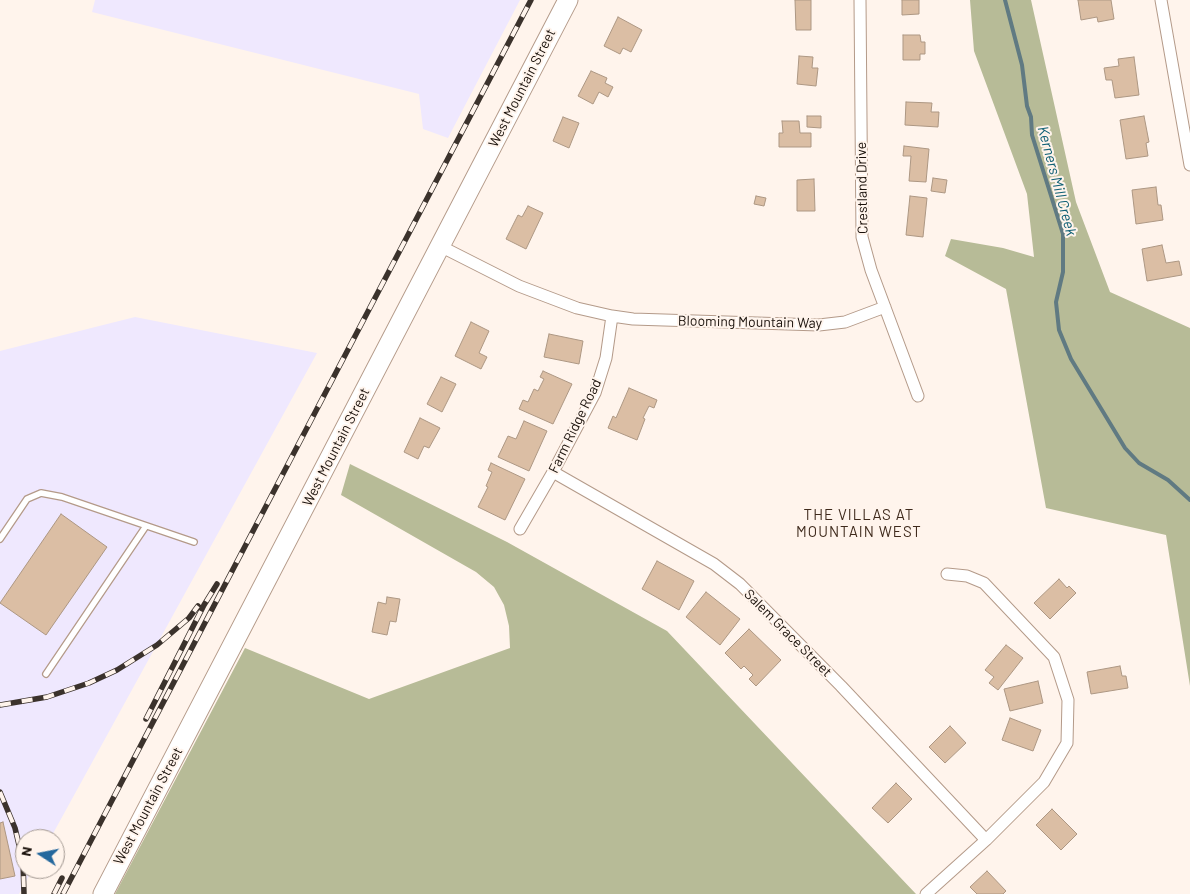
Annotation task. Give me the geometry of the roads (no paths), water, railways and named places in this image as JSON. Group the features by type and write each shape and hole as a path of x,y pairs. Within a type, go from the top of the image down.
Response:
{"main road":[{"name":"West Mountain Street","path":"103,894 568,0"}],"street":[{"name":"Crestland Drive","path":"860,0 862,237 865,251 918,396"},
{"path":"1161,0 1189,159"},
{"name":"Blooming Mountain Way","path":"440,246 519,286 577,308 633,319 819,325 845,322 885,307"},
{"name":"Farm Ridge Road","path":"520,529 595,393 606,358 612,316"},
{"name":"Salem Grace Street","path":"553,472 714,564 740,584 841,686 986,840"},
{"path":"926,894 986,840 1044,782 1067,743 1068,700 1054,658 984,583 967,576 947,574"}],"lane":[{"path":"0,539 27,499 40,493 62,497 194,542"},
{"path":"46,674 146,526"}],"waterway":[{"name":"Kerners Mill Creek","path":"1005,0 1022,65 1027,106 1031,117 1032,135 1063,234 1063,272 1056,302 1059,330 1071,359 1125,448 1139,463 1168,480 1190,500"}],"railway":[{"path":"63,894 531,0"},
{"path":"146,719 204,605 217,584"},
{"path":"0,705 47,697 89,683 117,670 157,645 189,618 198,606"},
{"path":"0,792 15,828 23,862 24,894"},
{"path":"54,894 62,879"}],"district":[{"name":"THE VILLAS AT MOUNTAIN WEST","path":"859,524"}]}
